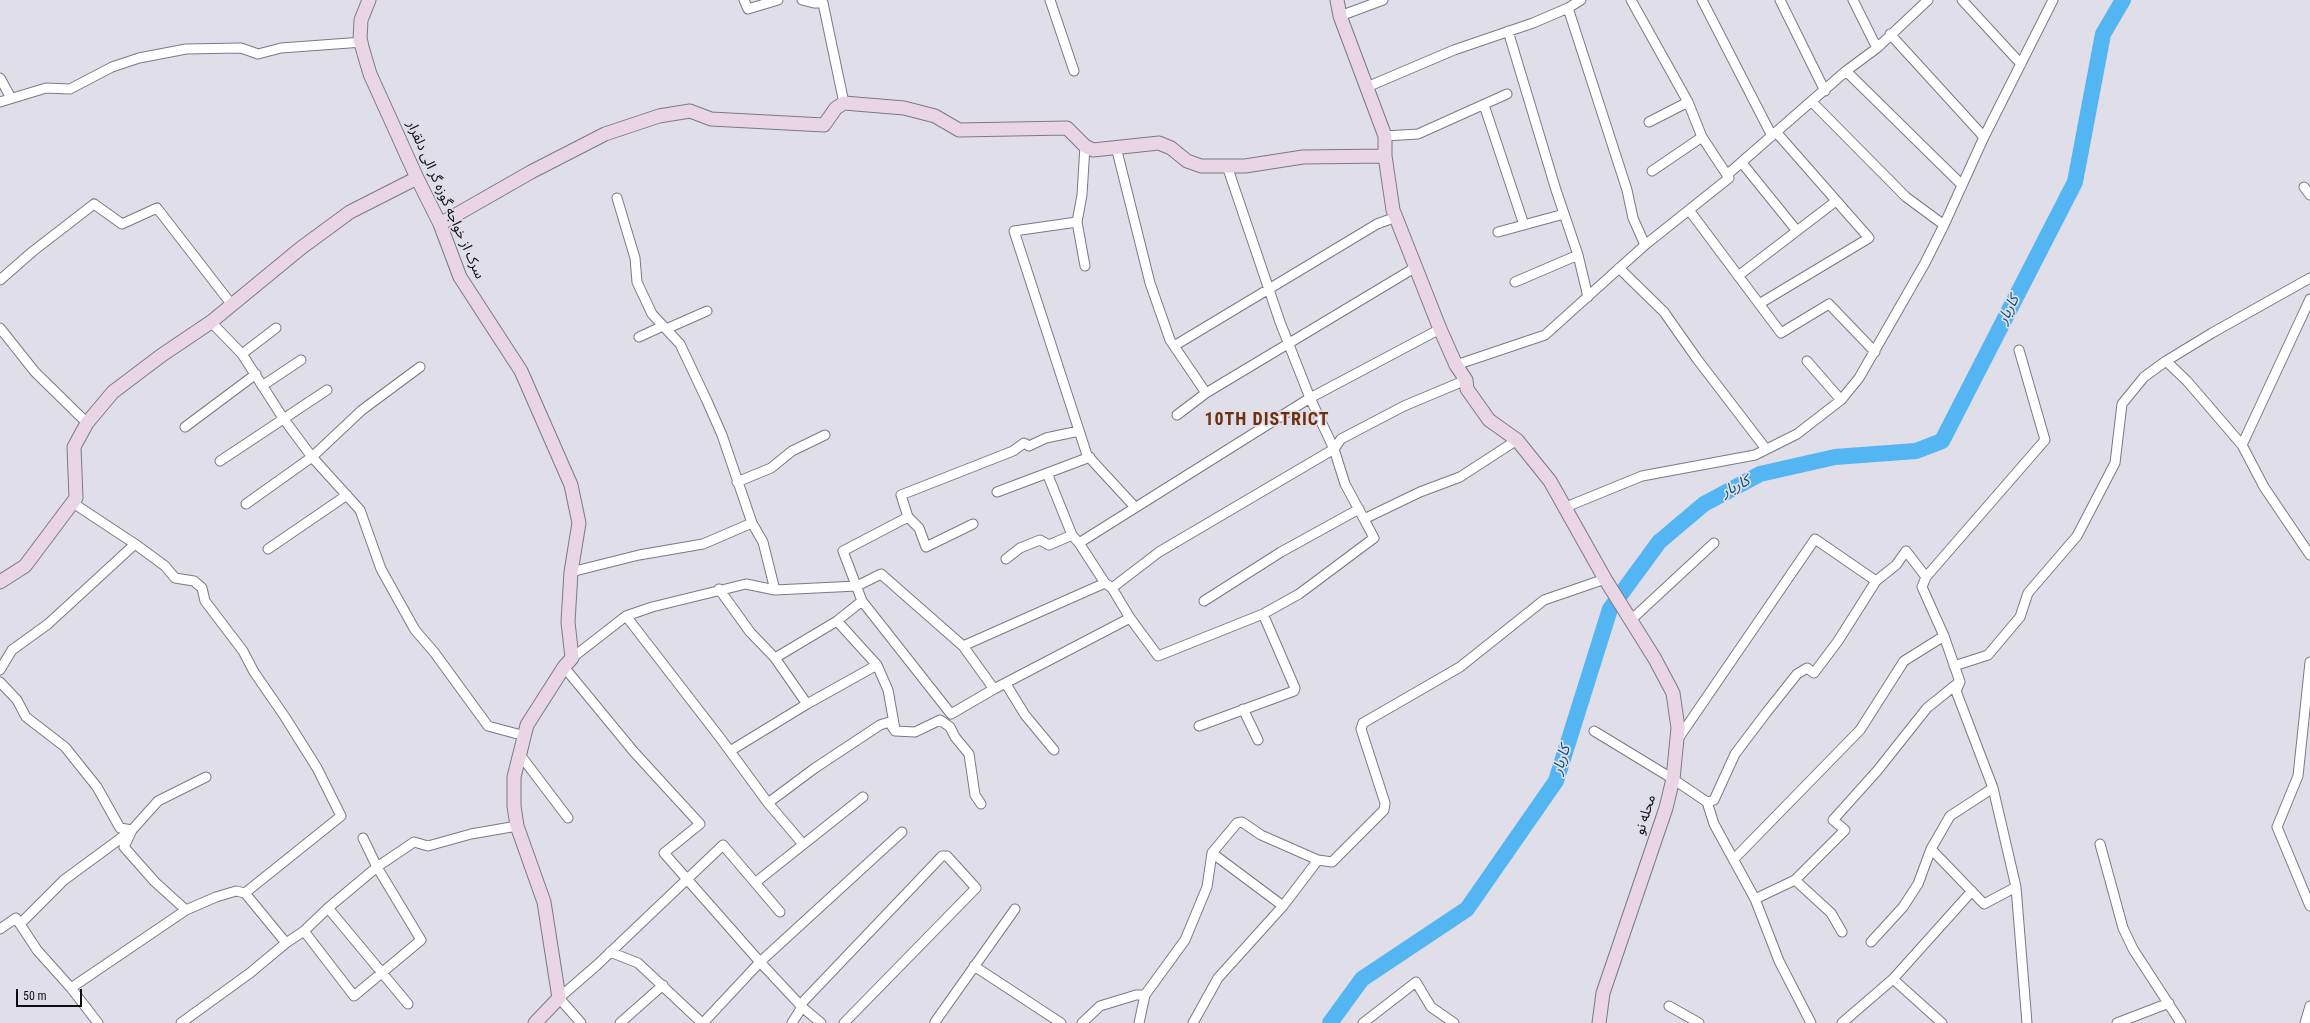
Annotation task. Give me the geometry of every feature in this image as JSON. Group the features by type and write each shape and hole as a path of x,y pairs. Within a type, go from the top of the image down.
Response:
{"street":[{"name":"سرک از خواجه گوزه گر الی دلقرار","path":"369,0 361,20 360,40 363,42 370,74 416,178 440,224 460,277 522,371 571,485 579,523 571,572 568,622 568,662"},
{"path":"744,0 748,10 778,0"},
{"path":"802,0 814,3 823,3 844,103"},
{"path":"1050,0 1074,71"},
{"path":"1336,0 1340,16 1385,136 1418,134 1507,94"},
{"path":"1340,16 1383,0"},
{"path":"1367,87 1454,50 1533,23 1568,8 1581,0"},
{"path":"1631,0 1688,102 1702,137 1729,178"},
{"path":"1702,0 1774,134 1869,238 1759,304"},
{"path":"1780,0 1825,91"},
{"path":"1853,0 1877,48"},
{"path":"1456,364 1545,335 1645,245 1729,178 1728,174 1825,91 1846,71 1877,48 1890,34 1928,0"},
{"path":"1962,0 2021,64"},
{"path":"1566,507 1642,476 1755,455 1766,448 1797,434 1841,400 1859,378 1875,352 1944,225 1984,137 2021,64 2050,1"},
{"path":"1568,8 1627,190 1633,218 1645,245"},
{"path":"1508,31 1578,255 1588,297"},
{"path":"1890,34 1984,137"},
{"path":"0,102 46,88 70,89 112,67 139,58 186,49 241,48 258,54 281,48 363,42"},
{"path":"1846,71 1962,185"},
{"path":"2,80 11,98"},
{"path":"1649,122 1688,102"},
{"path":"1812,102 1906,197 1944,225"},
{"path":"440,224 531,172 606,134 659,116 690,111 711,120 824,126 836,108 844,103 904,108 935,116 959,130 1067,128 1085,146 1094,150 1159,143 1171,148 1188,161 1201,166 1245,166 1303,156 1385,156"},
{"path":"1484,104 1524,225"},
{"name":"محله نو","path":"1385,136 1385,156 1396,217 1440,329 1456,364 1466,380 1467,389 1489,420 1517,440 1550,481 1566,507 1606,581 1632,619 1672,694 1678,728 1673,779 1666,808 1603,993 1599,1023"},
{"path":"1652,171 1702,137"},
{"path":"1085,146 1082,195 1077,222 1085,266"},
{"path":"1116,147 1150,282 1170,340 1206,393"},
{"path":"1742,163 1797,231"},
{"path":"1047,473 1072,535 1158,656 1263,614 1300,594 1374,538 1345,484 1334,449 1310,398 1289,345 1227,166"},
{"path":"0,582 25,566 76,498 74,446 86,423 113,392 162,355 211,322 301,248 350,212 416,178"},
{"path":"2304,187 2310,195"},
{"path":"617,198 634,258 637,282 652,314 680,344 707,401 722,435 752,524 763,542 775,590"},
{"path":"1738,276 1836,201"},
{"path":"0,280 32,252 94,204 122,224 157,208 232,305"},
{"path":"1688,210 1781,333 1829,304 1875,352"},
{"path":"1498,232 1564,214"},
{"path":"1174,346 1377,224 1396,217"},
{"path":"1077,222 1014,231 1087,455 1134,506"},
{"path":"1516,282 1578,255"},
{"path":"1177,415 1206,393 1289,345 1416,267"},
{"path":"1619,268 1664,312 1697,359 1766,448"},
{"path":"1954,666 1988,655 2020,617 2028,593 2078,536 2115,463 2122,404 2144,377 2166,361 2310,278"},
{"path":"2242,445 2310,299"},
{"path":"639,337 707,311"},
{"path":"211,322 242,354 283,418 312,457 360,510 381,569 415,630 434,652 488,726 525,736"},
{"path":"0,328 35,372 86,423"},
{"path":"242,354 276,328"},
{"path":"1079,543 1134,506 1310,398 1440,329"},
{"path":"2019,350 2045,440 1926,577 1922,587 1944,636 1960,682 1956,691 1994,788 2016,887 2027,1023"},
{"path":"262,386 301,360"},
{"path":"1807,361 1841,400"},
{"path":"2166,361 2187,381 2242,445 2264,487 2310,555"},
{"path":"246,504 312,457 362,410 420,367"},
{"path":"185,427 256,374"},
{"path":"963,646 1108,585 1159,552 1334,449 1342,439 1390,413 1466,380"},
{"path":"220,461 327,390"},
{"path":"973,524 926,548 919,528 908,517 901,495 1013,451 1024,443 1029,446 1046,438 1079,431"},
{"path":"737,482 771,468 792,450 825,434"},
{"path":"1364,519 1420,492 1460,478 1517,440"},
{"path":"996,492 1090,457"},
{"path":"268,549 347,495"},
{"path":"73,503 135,544 164,566 175,578 194,581 202,588 205,601 243,651 254,672 285,717 317,768 340,816 245,893"},
{"path":"1204,601 1281,552 1358,509"},
{"path":"908,517 843,551 862,601 952,714 994,689 1130,618"},
{"path":"571,572 639,555 703,544 752,524"},
{"path":"1006,559 1020,548 1040,540 1050,545 1072,535"},
{"path":"1677,740 1815,539 1876,581"},
{"path":"1632,619 1714,543"},
{"path":"0,670 12,650 48,624 135,544"},
{"path":"1707,802 1714,800 1735,754 1766,713 1797,674 1807,668 1814,672 1838,641 1876,581 1896,565 1906,552 1926,577"},
{"path":"580,1023 559,998 544,902 517,826 514,806 514,777 521,756 527,725 568,662 626,616 652,606 719,589 746,584 775,590 857,586 881,574 963,646 994,689"},
{"path":"1139,1023 1146,995 1185,940 1207,888 1212,853 1237,823 1242,822 1261,835 1318,860 1332,862 1384,810 1385,803 1360,729 1363,723 1460,667 1544,600 1606,581"},
{"path":"719,589 750,632 775,658 807,704"},
{"path":"775,658 838,621 862,601"},
{"path":"1199,726 1291,693 1295,688 1263,614"},
{"path":"626,616 768,803 802,843"},
{"path":"838,621 876,665 888,690 895,731"},
{"path":"1734,859 1860,730 1904,661 1944,636"},
{"path":"568,662 634,752 700,824 664,853 760,962 801,1006 821,1023"},
{"path":"2310,662 2298,776 2277,827 2310,906"},
{"path":"730,751 807,704 876,665"},
{"path":"0,682 17,700 26,718 66,747 98,788 120,828 132,830"},
{"path":"1755,899 1795,880 1845,830 1833,820 1877,771 1927,708 1960,682"},
{"path":"1006,684 1025,715 1054,750"},
{"path":"1243,709 1258,740"},
{"path":"895,731 915,732 940,720 950,727 955,737 969,754 975,795 981,804"},
{"path":"768,803 815,768 880,725 889,722 895,731"},
{"path":"1594,731 1673,779 1707,802 1714,824 1755,899 1779,961 1811,1023"},
{"path":"521,756 568,818"},
{"path":"20,924 64,880 132,830 158,801 206,777"},
{"path":"1871,942 1903,907 1918,884 1931,849 1950,816 1994,788"},
{"path":"756,882 802,843 863,797"},
{"path":"181,1023 250,973 286,943 304,931 328,908 377,866 414,842 428,846 471,834 517,826"},
{"path":"132,830 124,847 155,882 186,910"},
{"path":"610,952 638,963 703,1023 760,962 902,832"},
{"path":"304,931 354,996 421,940 377,866 363,838"},
{"path":"2100,844 2123,928 2130,942 2181,1023"},
{"path":"535,1023 559,998 723,845 780,912"},
{"path":"1931,849 1984,904 2016,887"},
{"path":"1212,853 1283,906"},
{"path":"792,1023 801,1006 942,856 947,856 976,888 844,1023"},
{"path":"1193,1023 1218,978 1283,906 1318,860"},
{"path":"1795,880 1831,913 1842,932"},
{"path":"1842,1023 1893,979 1972,891"},
{"path":"71,988 186,910 216,897 236,892 245,893 286,943"},
{"path":"328,908 381,974 408,1004"},
{"path":"935,1022 1015,909"},
{"path":"0,929 16,918 38,950 71,988 98,1023"},
{"path":"974,966 1061,1023"},
{"path":"1893,979 1942,1023"},
{"path":"1363,1023 1416,982 1431,1007 1454,1023"},
{"path":"620,1023 663,985"},
{"path":"1082,1023 1100,1006 1130,997 1146,995"},
{"path":"2117,1023 2169,1003"},
{"path":"1669,1006 1699,1023"},
{"path":"2305,1023 2310,1006"}],"waterway":[{"name":"کاربار","path":"1330,1023 1362,979 1467,909 1556,781 1610,609 1659,542 1704,504 1760,474 1835,457 1916,451 1942,441 2075,182 2103,34 2123,0"}],"district":[{"name":"10TH DISTRICT","path":"1267,420"}]}
